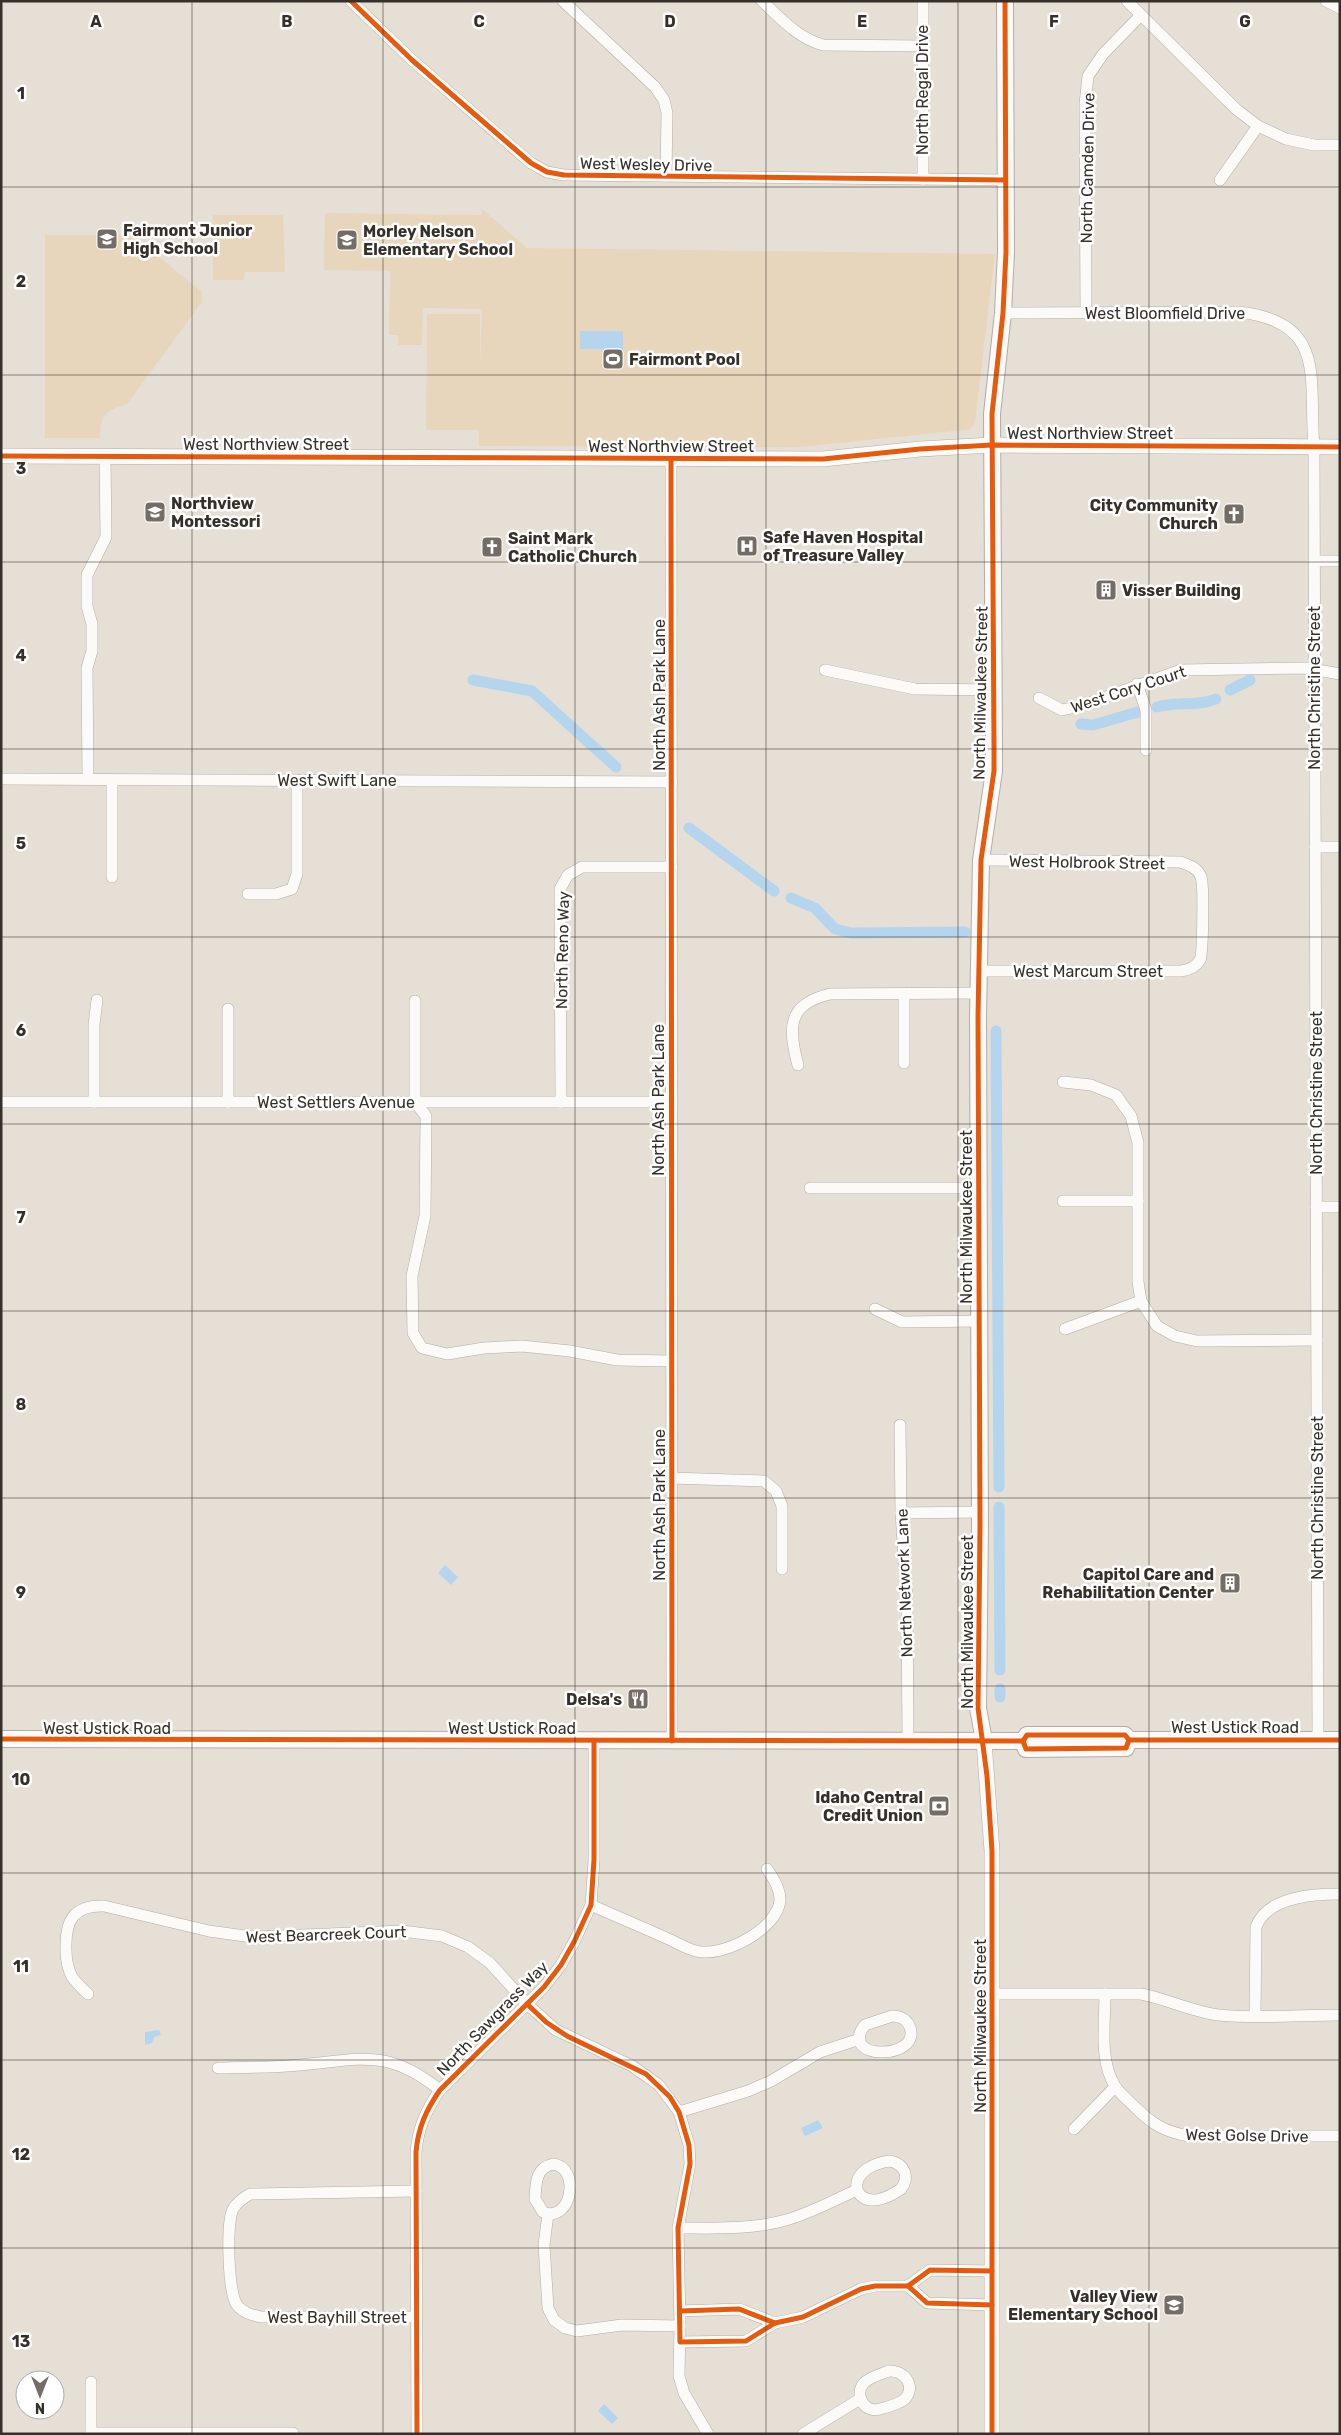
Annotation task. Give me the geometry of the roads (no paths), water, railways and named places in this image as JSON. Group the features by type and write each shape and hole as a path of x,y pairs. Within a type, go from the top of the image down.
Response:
{"main road":[{"name":"North Milwaukee Street","path":"984,1741 978,1708 980,1512 979,971 981,860 994,771 992,414 1003,313 1006,252 1005,1"},
{"name":"West Ustick Road","path":"1,1739 1023,1741 1027,1735 1125,1735 1129,1740 1340,1740"}],"street":[{"name":"West Wesley Drive","path":"351,1 419,67 531,163 547,172 564,175 1005,180"},
{"path":"563,1 656,87 664,100 667,113 666,176"},
{"path":"762,1 799,35 810,42 823,45 922,46"},
{"name":"North Regal Drive","path":"922,1 923,179"},
{"path":"1127,1 1236,109 1258,126 1286,139 1314,145 1340,145"},
{"path":"1326,1 1340,8"},
{"name":"North Camden Drive","path":"1086,312 1085,104 1088,76 1103,54 1141,15"},
{"path":"1220,180 1258,126"},
{"name":"West Bloomfield Drive","path":"1003,313 1239,312 1262,314 1278,321 1297,336 1311,365 1314,447"},
{"name":"West Northview Street","path":"1,456 823,459 920,449 992,445 1340,447"},
{"name":"North Christine Street","path":"1314,447 1318,1739"},
{"path":"88,779 87,668 92,651 92,624 88,606 87,575 106,537 105,456"},
{"name":"North Ash Park Lane","path":"671,459 672,867 670,1102 672,1741"},
{"path":"1314,561 1340,561"},
{"name":"West Cory Court","path":"1038,698 1062,710 1084,705 1137,684 1181,670 1198,668 1306,668 1340,674"},
{"path":"825,670 915,690 995,690"},
{"path":"1137,684 1146,710 1146,750"},
{"name":"West Swift Lane","path":"1,778 672,782"},
{"path":"112,779 112,878"},
{"path":"248,894 276,894 292,889 297,874 297,780"},
{"path":"1315,847 1340,847"},
{"name":"West Holbrook Street","path":"981,860 1180,862 1192,866 1202,877 1202,952 1196,965"},
{"name":"North Reno Way","path":"561,1102 560,889 568,875 582,867 672,867"},
{"name":"West Marcum Street","path":"979,971 1181,971 1196,965"},
{"path":"904,993 904,1062"},
{"path":"798,1065 791,1028 794,1016 808,1001 830,994 979,993"},
{"path":"94,1102 94,1026 97,1000"},
{"path":"414,1001 415,1102 426,1116 425,1216 412,1276 413,1333 422,1348 446,1354 484,1348 522,1346 570,1351 617,1360 671,1361"},
{"path":"228,1009 228,1102"},
{"path":"1063,1082 1092,1084 1116,1096 1131,1116 1138,1143 1138,1282 1141,1302 1157,1326 1175,1336 1197,1341 1317,1340"},
{"name":"West Settlers Avenue","path":"1,1102 670,1102"},
{"path":"810,1188 978,1188"},
{"path":"1063,1201 1138,1201"},
{"path":"1316,1207 1340,1207"},
{"path":"1065,1329 1141,1302"},
{"name":"North Milwaukee Street","path":"875,1309 902,1322 979,1321"},
{"name":"North Network Lane","path":"900,1425 902,1514 907,1600 908,1741"},
{"path":"671,1478 764,1481 776,1492 782,1506 782,1569"},
{"path":"902,1514 980,1512"},
{"name":"North Sawgrass Way","path":"417,2434 416,2152 420,2128 429,2106 440,2090 527,2004 561,1965 574,1942 590,1905 594,1860 594,1741"},
{"name":"North Milwaukee Street","path":"984,1741 992,1851 992,2434"},
{"path":"590,1905 696,1951 721,1950 761,1930 777,1912 780,1899 778,1887 767,1868"},
{"path":"1255,2016 1256,1927 1259,1917 1268,1908 1299,1898 1340,1894"},
{"name":"West Bearcreek Court","path":"88,1994 72,1977 67,1960 65,1936 69,1922 78,1911 90,1906 104,1906 209,1932 252,1937 402,1931 442,1936 479,1954 500,1973 527,2004"},
{"path":"993,1994 1141,1994 1162,1998 1200,2012 1220,2016 1340,2015"},
{"name":"West Golse Drive","path":"1105,1994 1106,2062 1115,2087 1146,2119 1167,2132 1189,2136 1340,2136"},
{"path":"527,2004 562,2033 646,2074 670,2097 686,2128 690,2164 678,2228 679,2376 684,2393 708,2434"},
{"path":"679,2112 754,2089 820,2052 860,2039"},
{"path":"218,2068 297,2066 375,2059 410,2068 440,2090"},
{"path":"1074,2128 1115,2087"},
{"path":"678,2228 750,2227 774,2223 809,2212 857,2190"},
{"name":"West Bayhill Street","path":"416,2192 250,2194 240,2200 232,2210 230,2223 232,2296 238,2307 249,2314 261,2317 416,2317"},
{"path":"548,2214 544,2245 548,2308 554,2320 565,2328 578,2331 622,2325 680,2326"},
{"path":"680,2342 746,2340 775,2323 803,2317 861,2289 875,2286 908,2286 930,2270 992,2271"},
{"path":"908,2286 927,2303 992,2305"},
{"path":"680,2311 739,2310 775,2323"},
{"path":"91,2382 91,2434 293,2433"},
{"path":"803,2434 860,2398"}],"water":[{"name":"Fairmont Pool","path":"580,331 623,331 623,368 603,368 603,349 580,349"},
{"path":"445,1565 458,1577 451,1585 438,1573"},
{"path":"159,2030 161,2035 154,2037 152,2043 145,2045 145,2032"},
{"path":"818,2120 823,2128 805,2136 801,2128"},
{"path":"604,2404 618,2418 612,2424 598,2411"}],"waterway":[{"path":"473,680 532,691 616,767"},
{"path":"1230,690 1250,680"},
{"path":"1157,707 1172,704 1201,703 1216,699"},
{"path":"1081,724 1093,725 1138,712"},
{"path":"689,828 774,891"},
{"path":"791,898 815,908 835,929 851,933 965,932"},
{"path":"996,1031 999,1487"},
{"path":"999,1507 1000,1670"},
{"path":"1000,1689 1000,1697"}],"place":[{"name":"Fairmont Junior High School","path":"107,239"},
{"name":"Morley Nelson Elementary School","path":"347,240"},
{"name":"Fairmont Pool","path":"613,359"},
{"name":"Northview Montessori","path":"155,512"},
{"name":"City Community Church","path":"1234,514"},
{"name":"Safe Haven Hospital of Treasure Valley","path":"747,546"},
{"name":"Saint Mark Catholic Church","path":"492,547"},
{"name":"Visser Building","path":"1106,590"},
{"name":"Capitol Care and Rehabilitation Center","path":"1230,1583"},
{"name":"Delsa's","path":"638,1699"},
{"name":"Idaho Central Credit Union","path":"939,1806"},
{"name":"Valley View Elementary School","path":"1174,2305"}]}
